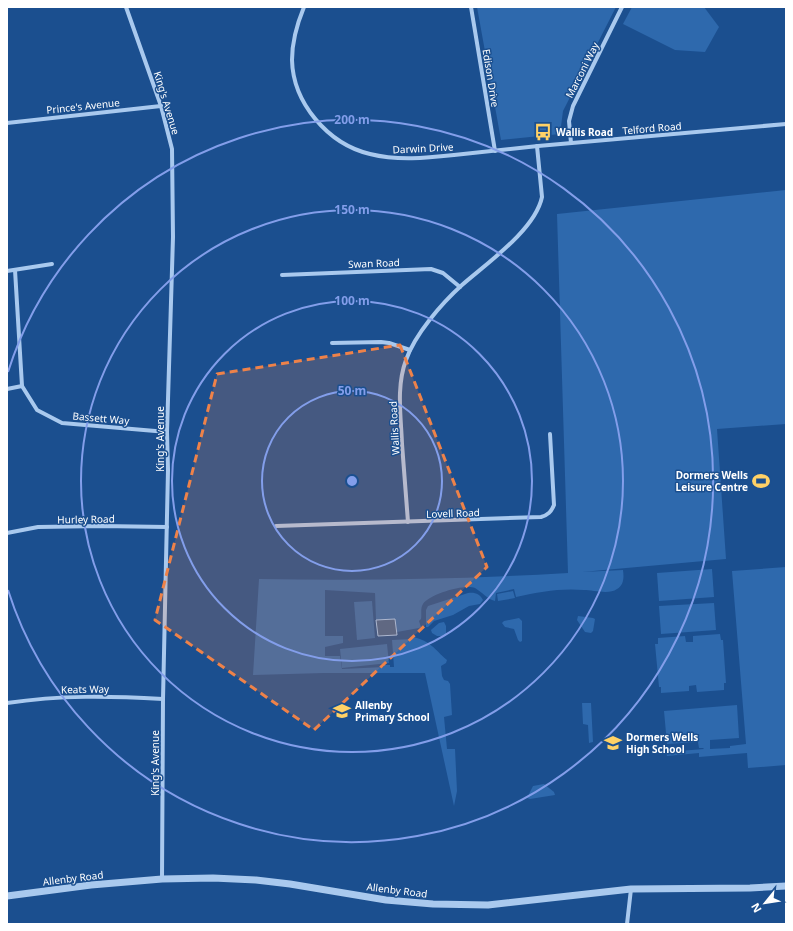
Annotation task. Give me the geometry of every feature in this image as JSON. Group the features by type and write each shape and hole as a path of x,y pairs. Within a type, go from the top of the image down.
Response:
{"street":[{"name":"King's Avenue","path":"126,7 161,106 172,149 173,236 167,432 168,470 163,699 162,880"},
{"name":"Darwin Drive","path":"304,7 293,40 292,61 294,73 301,96 313,116 320,125 337,139 355,150 367,154 392,158 424,158 495,151"},
{"name":"Edison Drive","path":"471,7 495,151"},
{"name":"Marconi Way","path":"571,143 569,121 573,106 622,7"},
{"name":"Prince's Avenue","path":"7,123 161,106"},
{"name":"Telford Road","path":"495,151 786,124"},
{"name":"Wallis Road","path":"408,522 400,394 403,370 410,350 432,318 460,287 516,238 525,228 536,211 542,197 537,146"},
{"path":"7,271 52,264"},
{"name":"Swan Road","path":"282,275 431,269 443,273 460,287"},
{"name":"Bassett Way","path":"15,270 22,386 37,410 62,423 167,432"},
{"path":"332,343 381,342 410,350"},
{"path":"7,389 22,386"},
{"name":"Lovell Road","path":"276,526 546,516 552,510 554,505 550,434"},
{"name":"Hurley Road","path":"7,533 38,527 167,527"},
{"name":"Keats Way","path":"7,702 36,698 98,696 163,699"},
{"name":"Allenby Road","path":"7,896 91,885 213,878 256,880 306,886 386,900 433,904 488,905 631,889 750,888 786,886"},
{"path":"627,924 631,889"}],"highlighted area":[{"path":"400,345 487,567 314,730 155,620 217,374"}],"shaded area":[{"path":"477,7 616,7 563,111 560,134 501,140"},
{"path":"632,7 704,7 719,27 705,52 675,50 623,24"},
{"path":"786,190 786,424 717,429 726,559 582,572 623,570 621,585 614,591 610,592 558,590 516,597 514,589 496,593 495,601 489,599 475,588 463,587 440,593 427,600 422,607 421,619 419,621 421,627 397,632 395,619 376,620 375,593 325,590 325,636 343,636 343,643 325,647 325,656 340,656 342,669 384,667 384,665 394,667 392,640 413,639 413,637 428,643 447,660 446,663 441,666 444,680 448,681 450,684 452,715 444,717 447,749 455,749 457,791 454,806 425,673 253,675 259,579 414,579 568,573 557,214"},
{"path":"786,567 786,765 748,768 747,753 699,757 699,753 667,756 666,752 704,749 699,748 698,742 667,744 664,711 737,705 739,738 710,740 710,749 730,748 730,746 746,744 732,571"},
{"path":"712,569 714,597 659,601 657,573"},
{"path":"513,591 515,598 498,601 497,594"},
{"path":"468,593 477,594 483,600 480,604 469,606 453,615 434,621 426,627 426,610 428,606"},
{"path":"372,601 375,638 357,640 354,602"},
{"path":"714,603 716,630 661,634 659,606"},
{"path":"578,616 595,619 593,631 591,633 585,632 577,620"},
{"path":"519,618 522,621 522,641 520,642 514,629 505,627 502,623 504,621"},
{"path":"395,619 397,635 378,636 376,620"},
{"path":"444,622 446,626 446,636 437,636 432,633 431,630 439,623"},
{"path":"720,634 721,640 723,640 726,683 724,683 724,690 697,692 696,685 689,686 689,691 661,693 661,687 659,687 655,644 658,644 658,638 685,636 686,642 693,642 693,636"},
{"path":"387,644 389,663 342,668 340,649"},
{"path":"582,703 591,703 593,742 589,743 588,725 583,724"},
{"path":"544,784 554,792 555,795 530,799 527,798 533,786"}],"place":[{"name":"Wallis Road","path":"543,132"},
{"name":"Dormers Wells Leisure Centre","path":"761,481"},
{"name":"Allenby Primary School","path":"342,711"},
{"name":"Dormers Wells High School","path":"613,743"}]}
